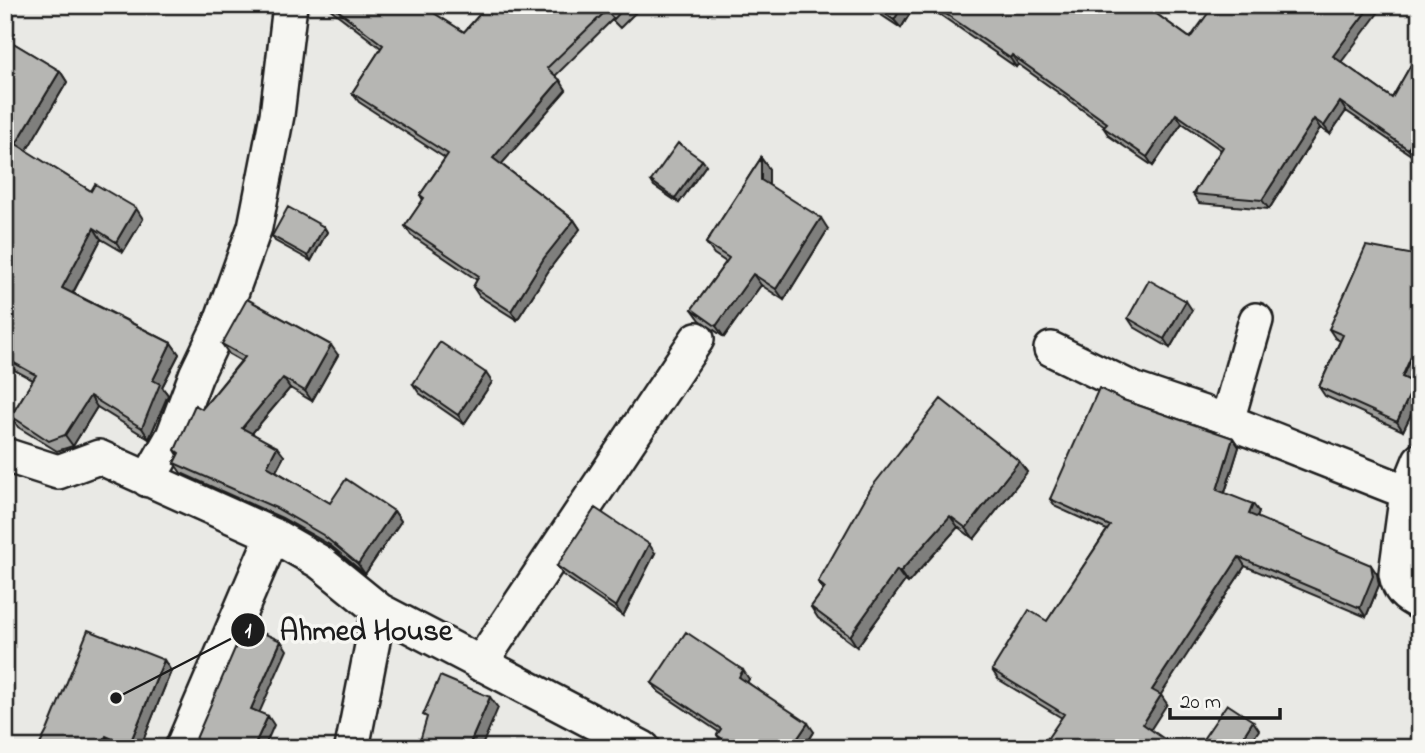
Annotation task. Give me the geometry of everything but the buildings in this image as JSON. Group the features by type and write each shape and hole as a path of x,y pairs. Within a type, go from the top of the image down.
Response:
{"street":[{"path":"148,480 173,436 195,375 219,327 255,227 281,92 290,5"},
{"path":"1227,421 1256,320"},
{"path":"480,664 697,339"},
{"path":"1051,349 1135,390 1227,421 1407,492"},
{"path":"5,455 58,472 99,457 273,535 320,562 379,610 643,748"},
{"path":"1420,460 1407,492 1396,575 1398,586 1406,597 1420,603"},
{"path":"183,748 273,535"},
{"path":"352,748 379,610"}],"place":[{"name":"Ahmed House","path":"116,698"}]}
